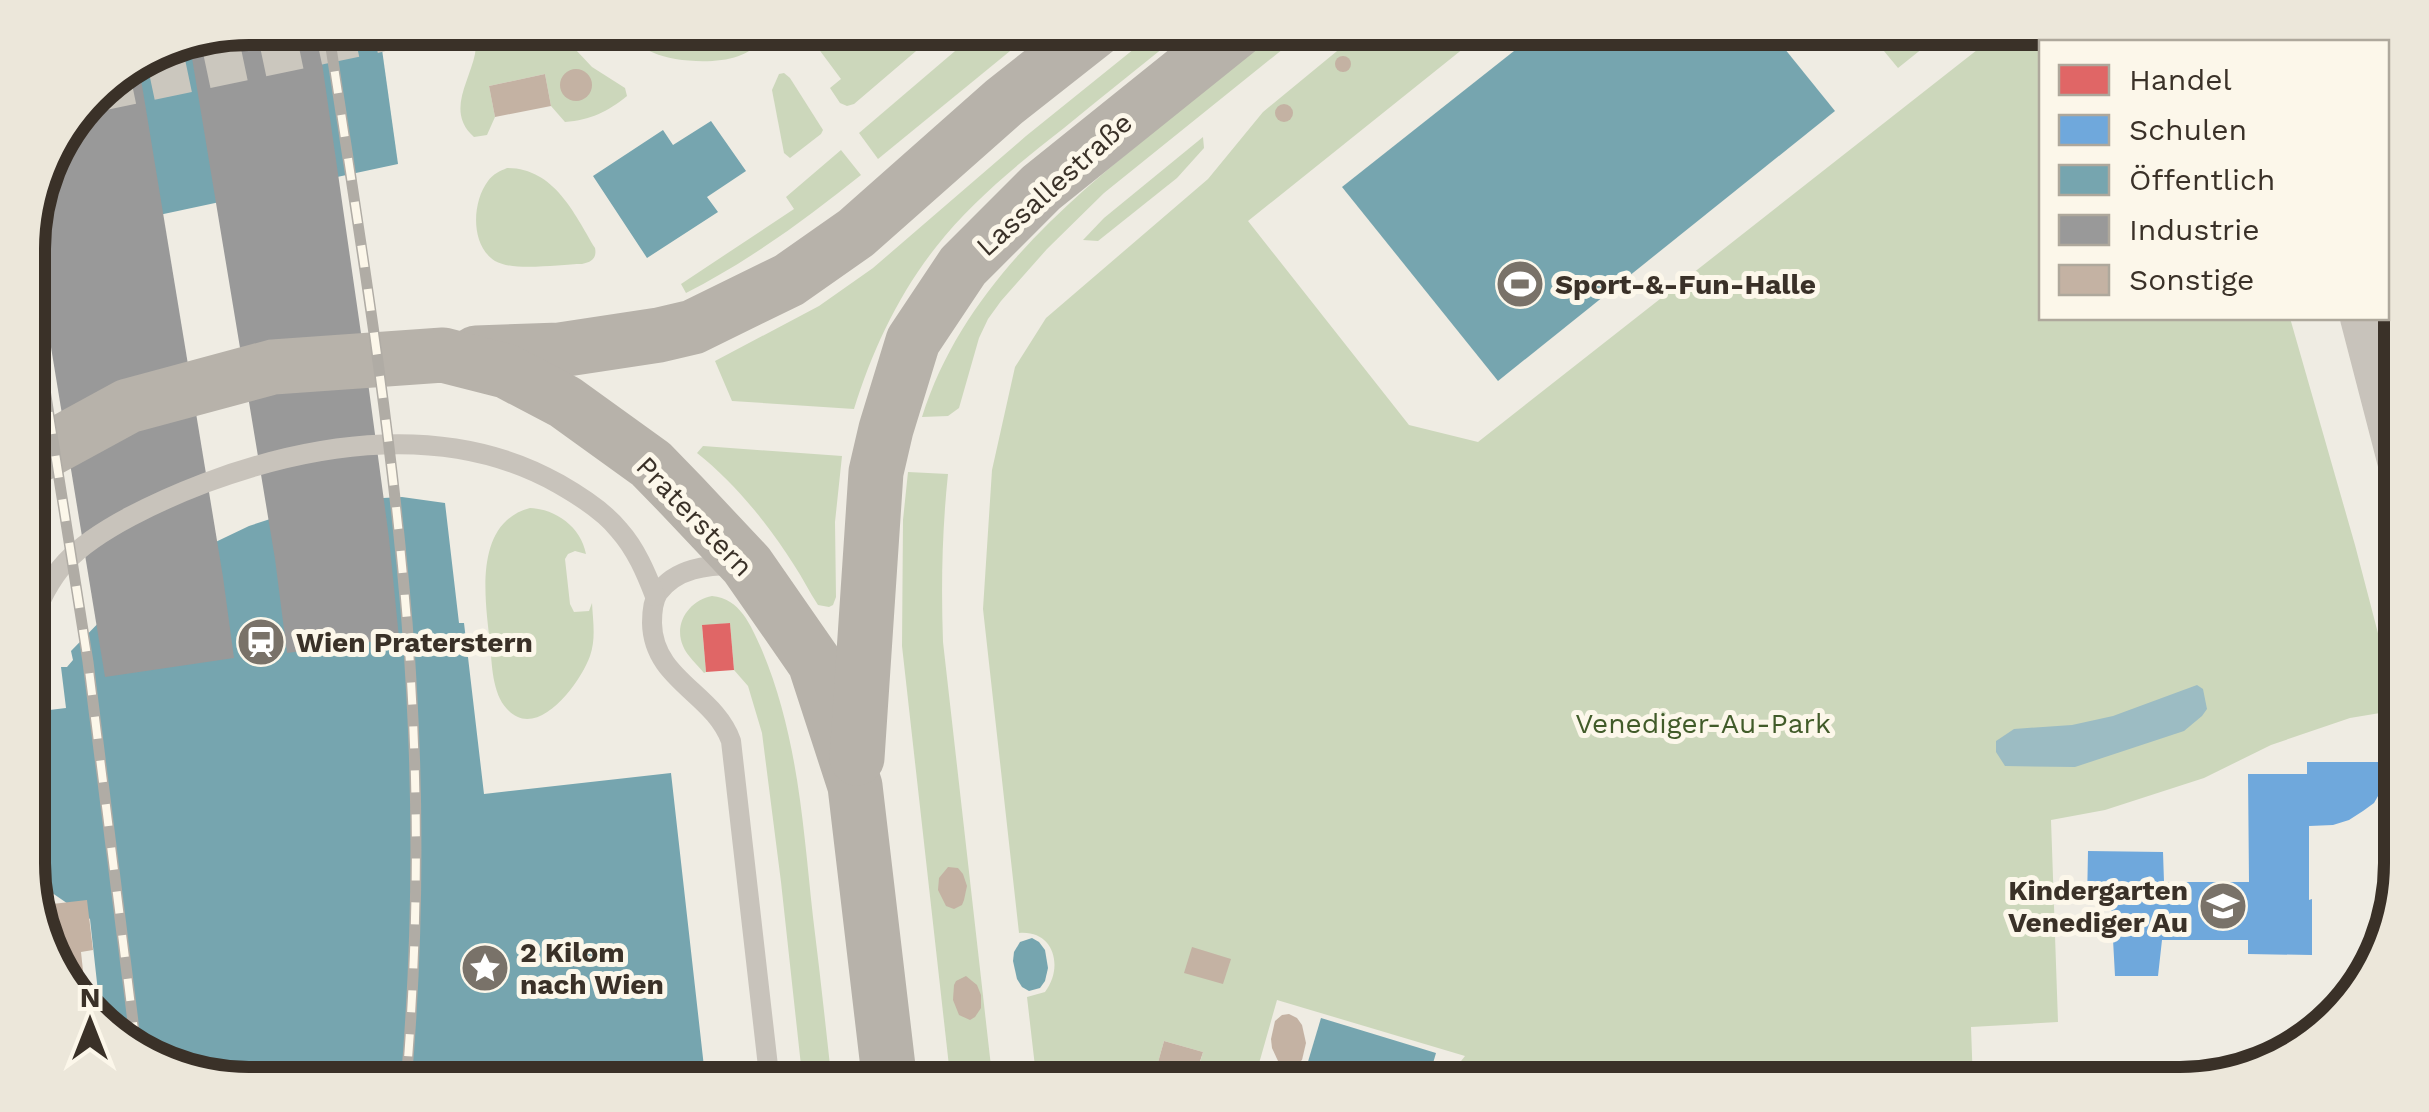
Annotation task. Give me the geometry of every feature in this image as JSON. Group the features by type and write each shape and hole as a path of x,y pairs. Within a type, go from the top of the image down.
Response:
{"main road":[{"path":"443,354 560,350 693,327 789,280 856,233 1004,102 1076,45"},
{"name":"Lassallestraße","path":"855,786 876,472 914,341 963,266 1041,188 1219,45"},
{"name":"Praterstern","path":"45,451 128,406 272,367 443,354 506,371 565,402 651,464 747,566 815,662 855,786 888,1067"}],"street":[{"path":"2359,320 2384,416"}],"lane":[{"path":"45,593 68,560 118,524 152,506 266,463 339,448 448,446 516,463 573,492 618,527 655,596 652,636 658,654 726,728 768,1067"},
{"path":"655,596 679,575 692,570 747,566"}],"green space":[{"path":"476,45 571,45 592,67 625,88 627,96 598,114 565,122 551,106 545,74 489,86 495,117 487,135 474,137 466,127 460,107"},
{"path":"639,45 754,45 741,55 712,61 679,60"},
{"path":"816,45 923,45 854,104 840,103 830,88 841,79"},
{"path":"962,45 1017,45 878,159 859,133"},
{"path":"1139,45 1167,45 1013,169 936,247 888,324 854,409 732,401 715,361 819,306 873,268"},
{"path":"1262,45 1288,45 1104,193 1047,249 988,319 959,408 948,416 922,417 939,372 988,292 1050,222 1120,159"},
{"name":"Venediger-Au-Park","path":"1344,45 1468,45 1248,221 1409,425 1478,442 1983,45 2039,45 2039,320 2291,320 2384,656 2384,712 2350,718 2271,745 2204,778 2105,810 2051,820 2058,1022 1971,1027 1972,1067 1456,1067 1465,1056 1277,1000 1258,1067 1199,1067 1203,1052 1164,1041 1157,1066 1161,1067 1035,1067 1027,997 1045,992 1054,962 1048,944 1040,937 1019,933 983,609 992,470 1015,367 1046,318 1208,179 1263,112"},
{"path":"1879,45 1927,45 1898,68"},
{"path":"784,73 823,130 790,158 784,153 772,90 779,74"},
{"path":"1203,137 1204,148 1177,178 1098,241 1083,240 1104,218"},
{"path":"841,150 861,175 776,238 686,293 681,284 794,209 786,197"},
{"path":"507,168 538,176 561,195 595,248 593,259 582,264 525,267 503,264 487,254 476,223 479,200 490,179"},
{"path":"703,446 842,456 835,522 833,605 818,605 762,519 725,477 697,453"},
{"path":"908,472 948,474 942,558 943,642 991,1067 949,1067 902,646 903,520"},
{"path":"530,508 558,516 579,536 586,554 575,551 565,559 570,604 574,612 589,611 592,603 594,630 590,656 568,693 544,714 531,719 519,718 498,695 485,585 491,546 499,529 512,516"},
{"path":"712,596 730,602 748,622 783,714 802,814 830,1067 801,1067 762,733 748,686 734,670 730,623 702,626 704,673 687,653 680,637 686,614"}],"water":[{"path":"2197,685 2203,689 2207,709 2184,731 2075,767 2005,766 1996,752 1996,741 2014,729 2072,725 2113,716"}],"building: Handel":[{"path":"730,623 734,670 706,672 702,625"}],"building: Schulen":[{"path":"2307,762 2381,762 2380,774 2384,775 2374,803 2363,811 2333,825 2309,826 2312,955 2248,954 2248,940 2162,940 2158,976 2115,976 2111,903 2087,903 2088,851 2163,852 2164,882 2249,882 2248,774 2307,774"}],"building: Öffentlich":[{"path":"249,45 381,45 398,164 45,239 52,196 61,171 87,125 125,87 147,72 196,52"},
{"name":"Sport-&-Fun-Halle","path":"1522,45 1782,45 1835,111 1498,381 1342,187"},
{"path":"711,121 746,171 707,197 718,212 647,258 593,176 663,130 673,145"},
{"name":"Wien Praterstern","path":"402,497 445,503 484,794 671,773 704,1067 249,1067 196,1060 140,1035 140,972 96,972 90,919 47,889 45,711 66,708 61,667 67,667 73,660 71,651 114,607 180,559 249,526 345,500"},
{"path":"1032,938 1045,950 1048,968 1040,988 1029,991 1017,979 1013,961 1020,942"},
{"path":"1321,1018 1436,1053 1432,1067 1306,1067"}],"building: Industrie":[{"path":"249,45 319,45 389,538 399,638 287,653 191,54"},
{"path":"141,76 234,658 105,677 45,311 45,236 52,196 72,147 96,115"}],"building: Sonstige":[{"path":"1343,56 1351,64 1343,72 1335,64"},
{"path":"576,69 587,74 592,85 587,96 576,101 565,96 560,85 565,74"},
{"path":"545,74 551,106 495,117 489,86"},
{"path":"1284,104 1293,113 1284,122 1275,113"},
{"path":"948,867 958,868 967,886 962,905 954,909 946,906 938,890 939,878"},
{"path":"87,900 93,950 81,952 83,972 77,972 72,965 50,904"},
{"path":"1192,947 1231,959 1223,984 1184,973"},
{"path":"966,976 977,985 981,995 981,1008 970,1020 959,1015 953,1000 956,981"},
{"path":"1282,1015 1297,1018 1306,1043 1302,1060 1293,1067 1278,1061 1272,1048 1275,1021"},
{"path":"1164,1041 1203,1052 1198,1067 1157,1066"}],"tunnel":[{"path":"126,87 323,45"}],"railway":[{"path":"331,45 383,399 407,622 416,853 407,1067"},
{"path":"45,390 88,662 127,972"}],"place":[{"name":"Sport-&-Fun-Halle","path":"1520,284"},
{"name":"Wien Praterstern","path":"261,642"},
{"name":"Kindergarten Venediger Au","path":"2223,906"},
{"name":"2 Kilom nach Wien","path":"485,968"}]}
